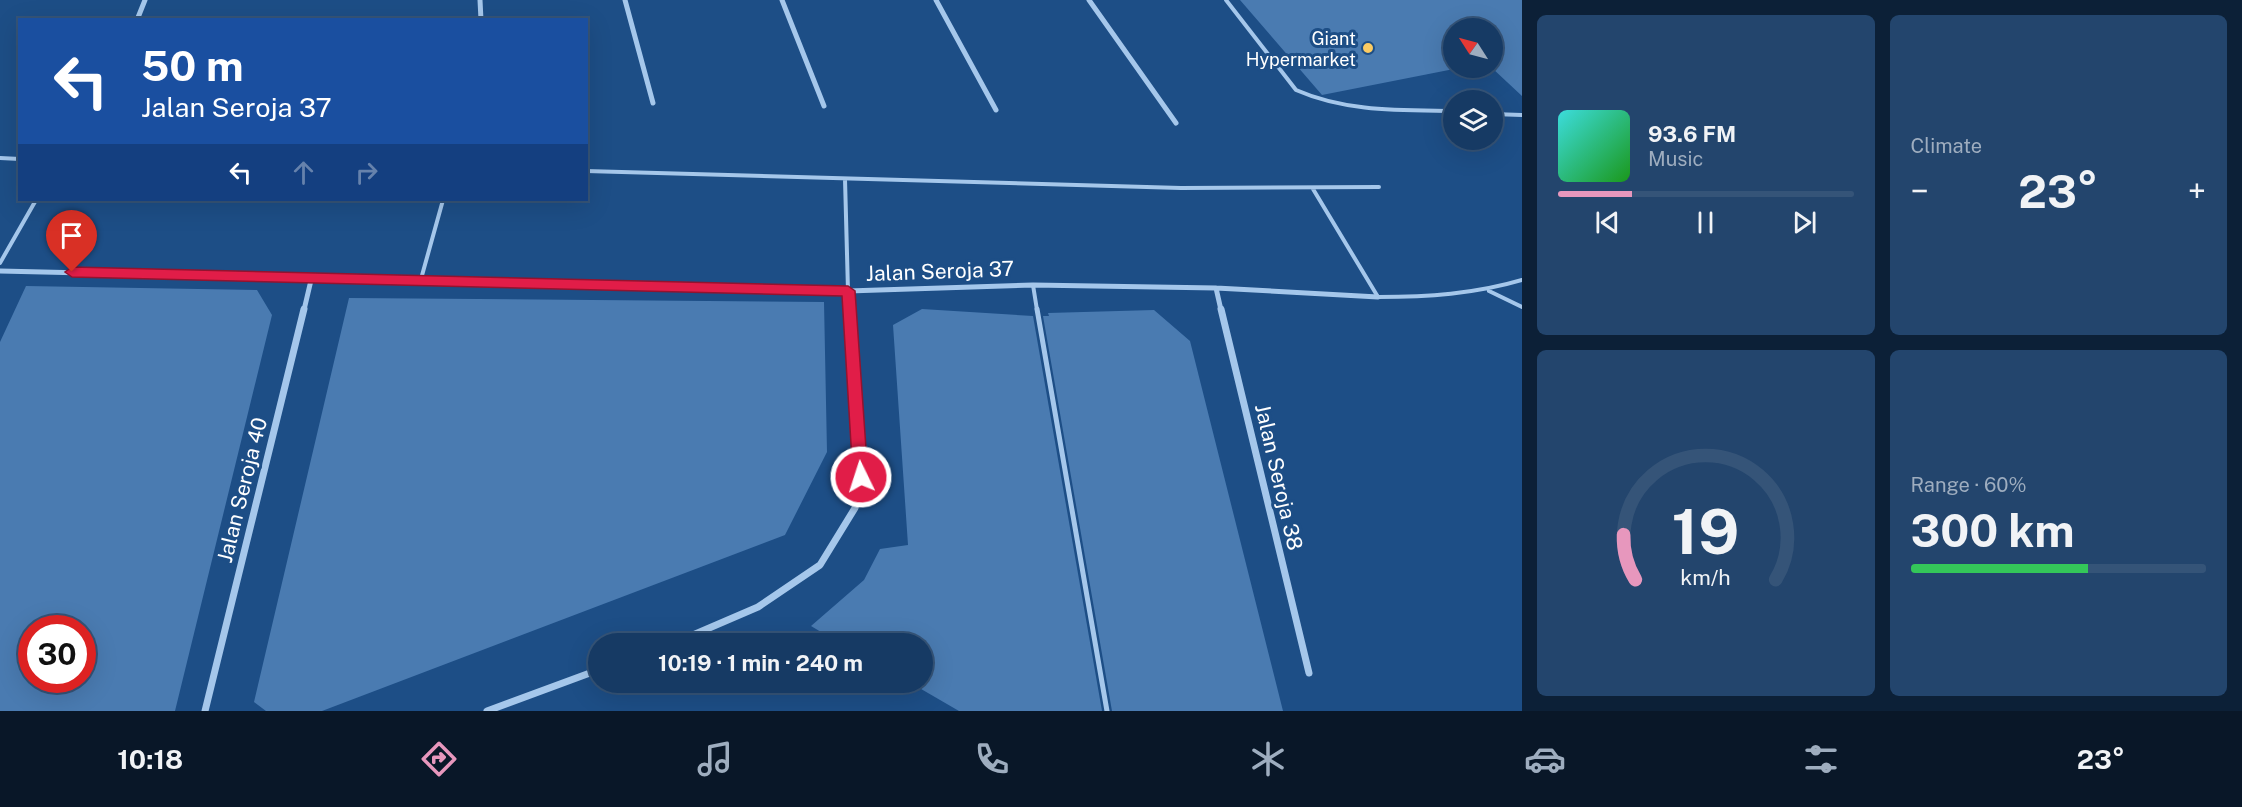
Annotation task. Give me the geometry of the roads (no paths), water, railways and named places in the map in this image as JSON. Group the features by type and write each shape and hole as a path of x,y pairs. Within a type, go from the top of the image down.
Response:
{"street":[{"path":"138,18 145,0"},
{"path":"480,0 481,18"},
{"path":"625,0 653,103"},
{"path":"782,0 824,106"},
{"path":"936,0 996,110"},
{"path":"1089,0 1176,123"},
{"name":"Jalan Seroja 37","path":"0,271 312,276 848,291 1033,285 1216,288 1377,297"},
{"name":"Jalan Seroja 40","path":"205,711 312,276"},
{"name":"Jalan Seroja 38","path":"1216,288 1309,673"},
{"path":"698,633 758,607 820,565 855,508 861,477 848,291"},
{"path":"487,711 588,674"}],"lane":[{"path":"1226,0 1296,90 1312,99 1335,105 1443,110"},
{"path":"1503,114 1522,115"},
{"path":"0,158 18,159"},
{"path":"588,171 1313,189 1379,187"},
{"path":"845,179 848,291"},
{"path":"1313,189 1377,297 1488,291 1522,280"},
{"path":"0,263 35,201"},
{"path":"421,279 443,201"},
{"path":"1033,285 1107,711"},
{"path":"1488,291 1522,307"}],"place":[{"name":"Giant Hypermarket","path":"1368,48"}]}
